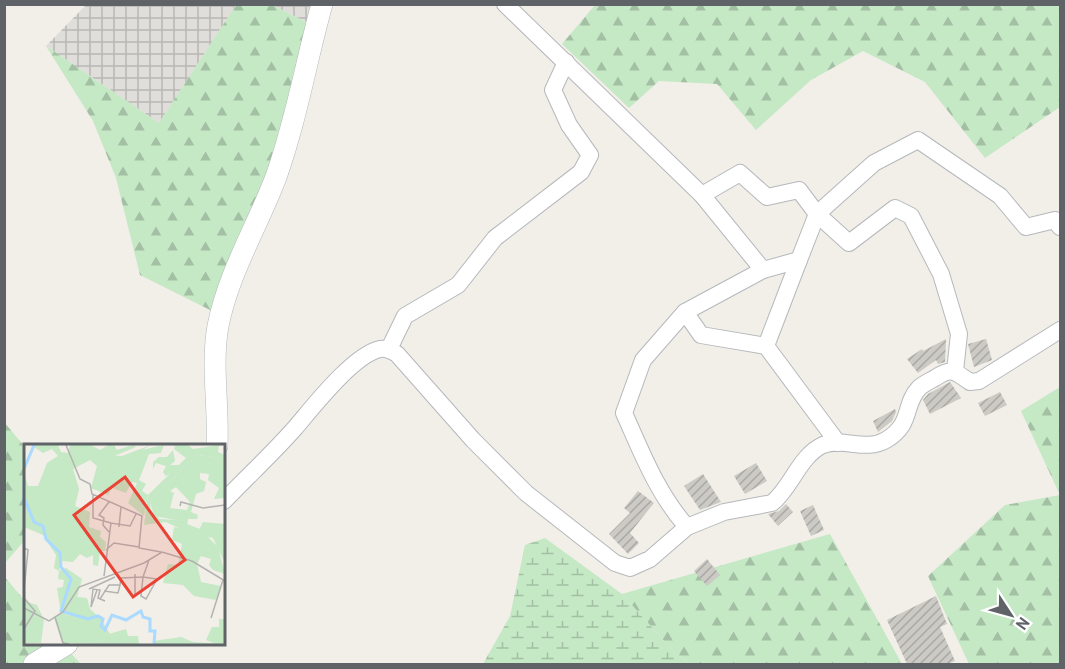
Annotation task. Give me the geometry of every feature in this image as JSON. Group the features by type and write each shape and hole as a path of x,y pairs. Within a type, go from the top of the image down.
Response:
{"street":[{"path":"217,444 216,358 218,329 224,300 279,168 292,126 322,4"},
{"path":"504,4 702,195 763,270"},
{"path":"389,349 405,316 458,285 495,238 581,172 590,154 569,125 553,90 566,62"},
{"path":"766,346 817,214 874,163 918,140 1000,196 1026,227 1054,220 1060,227"},
{"path":"702,195 740,173 767,197 799,190 817,214 849,243 895,208 911,216 941,274 959,334 955,371"},
{"path":"687,527 670,508 652,477 624,413 643,360 685,312 763,270 798,260"},
{"path":"685,312 700,335 766,346 838,443"},
{"path":"225,500 295,428 315,401 364,356 380,349 389,349 397,354 473,440 526,493 615,563 630,568 650,559 687,527 724,512 772,503 814,451 824,445 838,443 862,446 887,439 903,426 912,398 920,387 946,370 955,371 970,382 980,381 1060,330"},
{"path":"34,664 65,645"}],"shaded area":[{"path":"86,5 236,5 159,123 46,46"},
{"path":"272,5 319,5 314,26"}],"green space":[{"path":"236,5 272,5 314,26 280,175 218,314 140,275 116,178 93,121 46,46 159,123"},
{"path":"595,5 1060,5 1060,107 985,158 925,82 863,51 811,80 756,130 717,84 659,81 629,108 562,44"},
{"path":"1060,387 1060,495 1021,411"},
{"path":"4,422 24,446 24,541 5,563"},
{"path":"1060,495 1060,664 969,664 928,576 1005,505"},
{"path":"830,534 902,664 690,664 672,650 622,594"},
{"path":"545,538 622,594 672,650 690,664 483,664 510,616 525,545"},
{"path":"4,576 24,600 24,645 63,645 81,664 5,664"}],"building":[{"path":"946,339 945,362 938,364 936,360 918,373 907,359 922,349 923,351"},
{"path":"986,339 992,360 974,367 968,344"},
{"path":"950,382 961,398 930,414 923,400 928,394"},
{"path":"1000,392 1007,405 985,416 978,403"},
{"path":"895,409 892,421 878,432 873,421"},
{"path":"756,463 767,481 745,494 734,476"},
{"path":"703,474 721,502 700,510 684,486"},
{"path":"638,491 654,503 630,533 639,543 628,554 609,534 630,513 624,508"},
{"path":"786,504 793,512 778,526 768,514 779,511"},
{"path":"813,505 824,530 811,536 800,511"},
{"path":"707,559 720,575 707,586 694,571"},
{"path":"936,596 947,624 940,627 955,661 947,664 907,664 887,620"}]}
